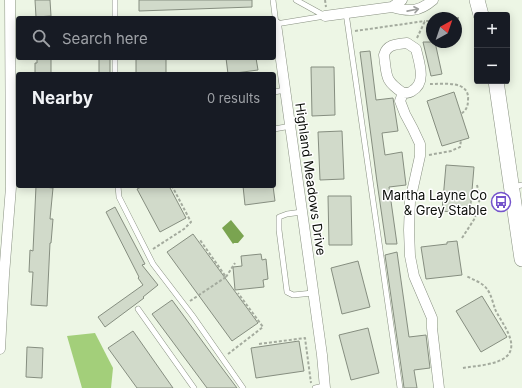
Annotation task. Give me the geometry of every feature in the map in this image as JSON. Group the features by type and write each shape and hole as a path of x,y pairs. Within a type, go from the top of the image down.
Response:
{"main road":[{"path":"477,0 480,12"},
{"path":"497,84 517,186 522,259"}],"street":[{"path":"0,349 2,291 11,186 10,0"},
{"path":"392,7 402,0"},
{"path":"325,16 392,7 406,11 424,8 433,0"},
{"name":"Highland Meadows Drive","path":"276,24 322,355 321,388"},
{"path":"407,43 416,49 422,74 419,83 412,91 403,93 394,87 388,79 384,55 385,51 390,46 407,43"},
{"path":"403,93 400,101 420,144 420,156 410,200 410,256 414,276 432,318 439,388"}],"lane":[{"path":"115,0 115,16"},
{"path":"273,0 275,16"},
{"path":"296,0 325,16"},
{"path":"346,13 400,388"},
{"path":"276,24 325,16"},
{"path":"115,60 115,72"},
{"path":"276,92 285,90"},
{"path":"276,129 291,126"},
{"path":"118,188 119,196 153,264 243,388"},
{"path":"302,212 287,214 279,217 279,230 287,292 293,295 313,293"},
{"path":"138,309 194,388"}],"path":[{"path":"348,32 425,22"},
{"path":"413,46 425,22"},
{"path":"419,83 460,85 466,90 469,98 467,109 461,114"},
{"path":"420,156 451,151 460,147 461,140"},
{"path":"462,238 475,218 480,198 477,185"},
{"path":"147,253 184,229 191,222 173,188"},
{"path":"200,240 226,277"},
{"path":"184,305 226,277 235,263"},
{"path":"463,368 497,362 507,356 510,350 511,341 506,328 496,311 487,288 466,276"},
{"path":"222,358 263,327 238,293"},
{"path":"259,344 305,338 312,388"}],"shaded area":[{"path":"231,220 244,236 238,243 233,244 222,228"},
{"path":"95,333 113,368 111,388 82,388 67,336"}],"building":[{"path":"35,0 50,0 51,16 36,16"},
{"path":"139,0 252,0 252,7 139,11"},
{"path":"423,42 426,42 426,48 436,48 442,74 431,76"},
{"path":"370,51 376,100 393,98 398,131 382,133 385,155 402,152 406,185 389,187 397,244 386,244 377,182 360,52"},
{"path":"37,60 51,60 51,72 35,72 35,63 37,63"},
{"path":"99,60 110,60 110,72 99,72"},
{"path":"136,60 166,60 166,72 136,72"},
{"path":"226,60 256,60 258,70 228,72"},
{"path":"311,67 334,67 335,115 312,116"},
{"path":"454,92 469,138 442,146 427,101"},
{"path":"342,131 344,179 320,180 318,132"},
{"path":"446,165 474,167 470,214 442,211"},
{"path":"36,188 53,188 50,219 53,219 50,243 47,306 31,305 33,272 29,272 30,250 33,251"},
{"path":"170,188 186,218 160,232 137,189"},
{"path":"243,188 273,188 275,201 245,205"},
{"path":"328,196 351,196 352,245 329,245"},
{"path":"115,207 145,264 142,265 158,285 143,297 144,298 105,327 98,317 143,285 138,278 139,277 106,212"},
{"path":"193,234 258,323 232,341 167,252"},
{"path":"457,241 462,275 426,279 421,247 447,244 447,242"},
{"path":"397,252 409,337 426,335 430,368 414,370 417,388 404,388 385,255"},
{"path":"261,254 262,260 266,259 268,279 263,280 264,287 235,290 233,267 242,266 241,256"},
{"path":"358,261 370,307 342,314 331,268"},
{"path":"482,296 507,337 481,352 456,311"},
{"path":"172,300 237,388 207,388 152,314"},
{"path":"368,328 379,373 351,380 339,335"},
{"path":"133,331 173,388 137,388 108,348"},
{"path":"299,341 304,371 256,378 251,348"},
{"path":"27,347 43,348 42,378 26,377"}],"place":[{"name":"Martha Layne Co & Grey Stable","path":"501,202"}]}
